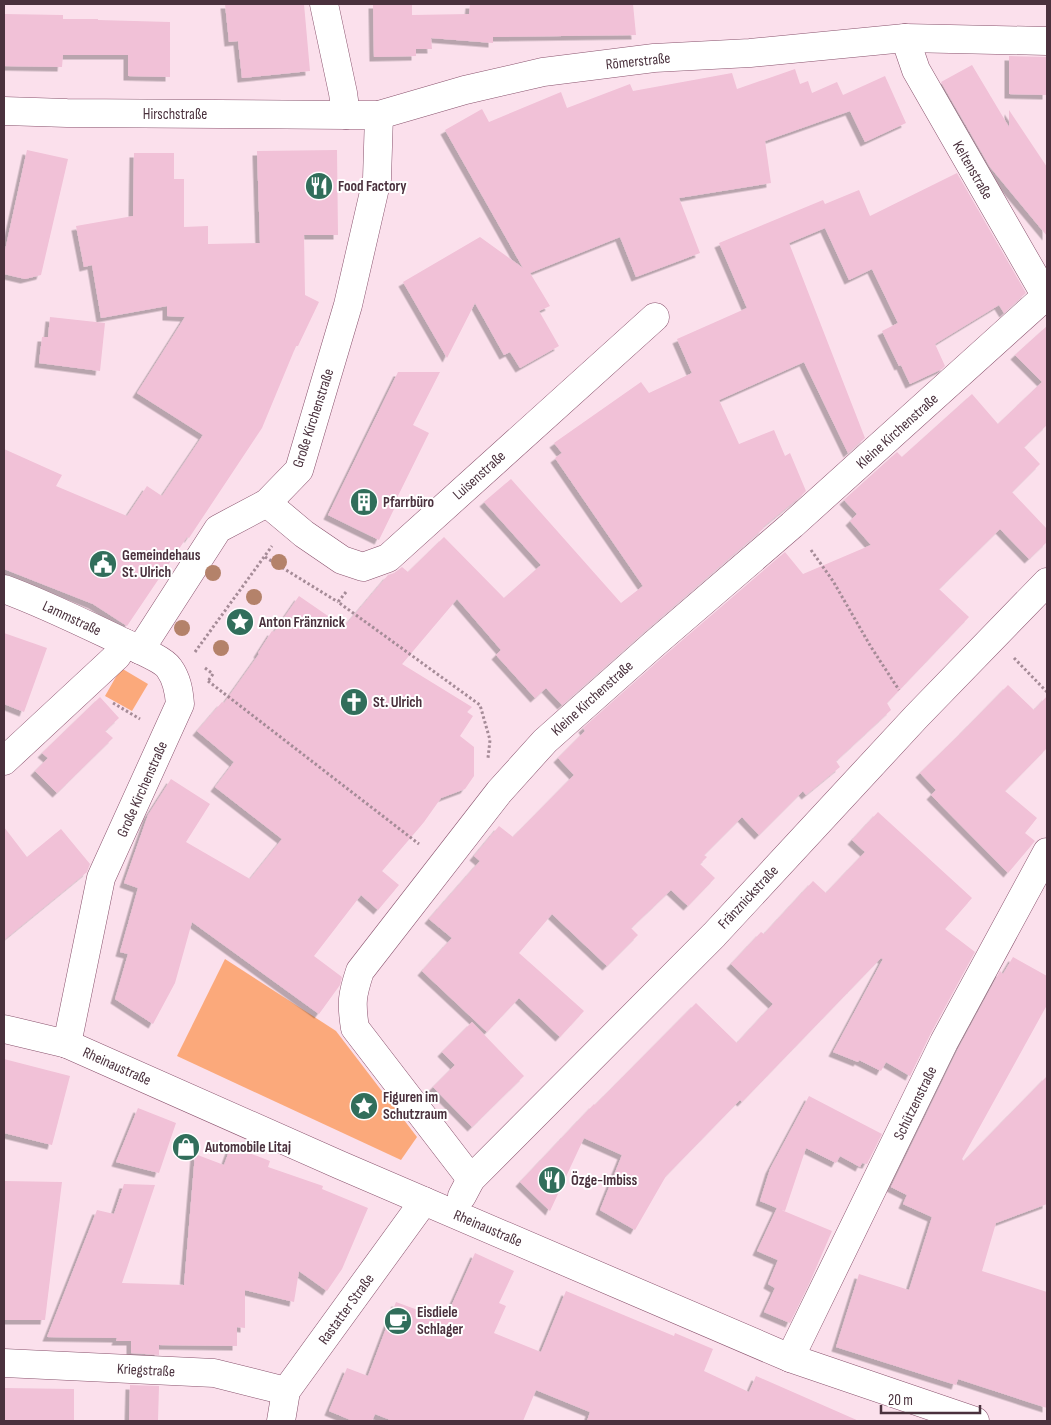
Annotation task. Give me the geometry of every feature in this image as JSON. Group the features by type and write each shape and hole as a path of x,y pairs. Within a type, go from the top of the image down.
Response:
{"street":[{"path":"324,4 344,93 346,115"},
{"name":"Römerstraße","path":"346,115 379,115 465,90 543,72 654,58 750,53 905,38 1047,41"},
{"name":"Keltenstraße","path":"905,38 916,70 1047,297"},
{"name":"Hirschstraße","path":"4,111 346,115"},
{"name":"Große Kirchenstraße","path":"132,646 218,529 267,503 299,470 348,305 377,179 379,115"},
{"name":"Kleine Kirchenstraße","path":"471,1179 355,1028 352,1008 354,989 360,971 499,792 544,741 792,525 1047,297"},
{"name":"Luisenstraße","path":"363,567 388,558 655,317"},
{"path":"267,503 304,534 342,560 363,567"},
{"name":"Fränznickstraße","path":"452,1213 471,1179 714,935 916,717 1047,582"},
{"name":"Lammstraße","path":"4,589 32,599 132,646"},
{"path":"4,761 117,656 132,646 173,678"},
{"name":"Große Kirchenstraße","path":"67,1044 101,878 180,704 173,678"},
{"name":"Schützenstraße","path":"790,1358 944,1042 1047,852"},
{"name":"Rheinaustraße","path":"4,1029 67,1044 424,1201 790,1358 975,1421"},
{"name":"Rastatter Straße","path":"281,1421 286,1391 424,1201"},
{"name":"Kriegstraße","path":"4,1363 214,1372 286,1391"}],"path":[{"path":"173,678 191,657 289,522"},
{"path":"792,525 833,581 871,647 916,717"},
{"path":"264,556 338,602 480,706 490,740 487,766 499,792"},
{"path":"338,602 363,567"},
{"path":"993,636 1047,692"},
{"path":"173,678 208,681 443,863"},
{"path":"88,683 103,697 166,734"}],"shaded area":[{"path":"121,668 148,684 132,711 105,696"},
{"path":"225,959 336,1031 417,1137 401,1160 177,1056"}],"building":[{"path":"225,4 304,4 310,71 242,78 238,41 229,42"},
{"path":"373,4 412,4 412,15 469,14 470,4 633,4 636,35 493,37 493,43 431,38 432,49 416,49 416,56 374,57"},
{"path":"4,14 63,15 63,19 170,22 170,77 128,76 128,55 63,55 62,67 4,66"},
{"path":"1009,56 1047,57 1047,95 1009,94"},
{"path":"972,65 1009,127 1009,110 1047,167 1047,236 990,167 941,82"},
{"path":"795,69 800,84 808,81 812,93 837,82 843,95 885,76 906,123 865,142 850,111 765,141 771,183 679,198 700,253 636,277 620,237 530,273 550,306 539,311 559,346 520,368 510,352 504,355 475,303 447,358 403,282 480,237 523,268 445,130 482,109 489,122 561,92 567,108 630,84 633,91 732,73 737,89"},
{"path":"27,150 68,159 41,275 25,279 4,274 4,255"},
{"path":"337,150 338,235 304,235 305,295 319,302 298,346 296,346 262,428 189,538 187,537 127,626 93,604 4,569 4,449 62,475 56,486 127,516 147,486 162,496 203,435 137,393 185,317 167,316 167,306 101,318 92,265 84,267 76,226 133,216 134,153 174,153 174,179 184,179 184,227 208,226 208,244 260,243 257,151"},
{"path":"957,173 1026,293 1004,313 999,305 935,344 945,366 910,384 882,331 898,323 872,269 849,280 825,228 789,243 865,438 848,453 804,362 719,400 739,444 774,430 785,456 790,453 806,491 800,497 763,527 562,705 546,688 535,698 496,655 501,650 457,599 402,664 472,707 467,712 473,716 460,736 474,747 474,776 465,789 441,798 424,822 382,871 399,885 378,910 361,895 314,956 342,977 340,985 319,1014 192,922 175,983 153,1024 115,999 128,954 120,952 138,888 124,883 148,815 171,779 210,804 186,842 250,879 282,839 215,787 234,762 197,731 222,702 224,703 259,654 272,631 274,632 299,596 344,627 388,575 402,567 408,572 444,537 504,598 541,565 484,502 511,479 621,603 643,586 555,458 562,453 554,443 641,382 649,393 692,373 677,339 747,308 719,243 823,200 825,204 859,190 870,216"},
{"path":"50,317 105,323 100,371 39,363 42,337 48,337"},
{"path":"1047,326 1047,425 1024,447 1040,464 1012,492 1047,529 1047,542 1029,559 1000,529 939,589 969,617 887,703 891,710 836,761 840,767 806,795 803,791 759,835 742,817 704,855 707,857 700,864 715,878 688,906 671,890 631,928 638,935 607,966 552,914 519,953 584,1011 560,1037 519,998 487,1032 422,971 452,938 429,919 480,861 474,856 499,826 513,837 574,775 558,758 585,731 583,728 785,552 803,574 871,545 850,521 857,514 844,500 897,452 902,457 972,394 998,424 1042,382 1015,355"},
{"path":"398,372 440,372 413,425 429,433 395,502 397,503 379,540 328,515"},
{"path":"4,633 47,648 24,712 4,704"},
{"path":"1008,685 1034,710 1047,696 1047,748 1005,791 1037,818 1025,833 1035,841 1008,873 931,795 936,790 920,773"},
{"path":"100,697 119,718 105,731 113,738 57,793 35,771 48,758 42,753"},
{"path":"878,812 972,898 945,929 975,952 910,1076 886,1062 881,1071 859,1060 858,1062 833,1052 883,959 881,958 742,1102 740,1100 666,1176 635,1230 600,1210 622,1155 584,1138 550,1211 520,1182 594,1104 696,1003 737,1043 773,1004 731,964 761,932 764,934 813,881 826,893 865,852 852,840"},
{"path":"4,827 27,857 61,829 90,864 87,872 4,940"},
{"path":"1013,957 1047,976 1047,1005 962,1159 964,1161 1047,1076 1047,1204 996,1223 982,1271 1047,1292 1047,1408 958,1379 956,1385 836,1347 859,1274 909,1290 932,1217 903,1204 907,1195 891,1187 958,1049 1000,971 1003,974"},
{"path":"472,1022 524,1076 472,1127 433,1087 455,1065 442,1052"},
{"path":"4,1059 70,1076 52,1145 4,1133"},
{"path":"809,1096 882,1134 867,1164 862,1163 860,1167 840,1156 836,1163 806,1148 785,1211 779,1209 832,1231 790,1323 764,1312 775,1288 768,1284 778,1260 757,1251 777,1208 760,1201 770,1169"},
{"path":"138,1108 176,1123 159,1173 116,1162"},
{"path":"231,1146 270,1161 268,1167 323,1186 322,1189 368,1208 342,1269 327,1291 299,1271 294,1302 245,1290 245,1328 237,1327 237,1346 159,1345 159,1355 131,1353 131,1341 116,1341 117,1338 47,1337 97,1210 114,1214 124,1184 155,1185 122,1283 184,1285 195,1154 224,1165"},
{"path":"4,1181 62,1182 45,1320 4,1320"},
{"path":"475,1253 514,1271 499,1303 506,1306 494,1333 541,1352 566,1291 674,1336 675,1333 713,1349 704,1371 749,1392 756,1376 859,1421 587,1421 590,1412 536,1390 523,1421 393,1421 375,1414 372,1421 353,1421 329,1411 347,1368 368,1376 396,1302 445,1320"},
{"path":"130,1385 159,1386 158,1421 129,1421"},
{"path":"4,1388 74,1389 74,1421 4,1421"}],"place":[{"name":"Food Factory","path":"319,186"},
{"name":"Pfarrbüro","path":"364,502"},
{"name":"Gemeindehaus St. Ulrich","path":"103,564"},
{"name":"Anton Fränznick","path":"240,622"},
{"name":"St. Ulrich","path":"354,702"},
{"name":"Figuren im Schutzraum","path":"364,1106"},
{"name":"Automobile Litaj","path":"186,1147"},
{"name":"Özge-Imbiss","path":"552,1180"},
{"name":"Eisdiele Schlager","path":"398,1321"}]}
